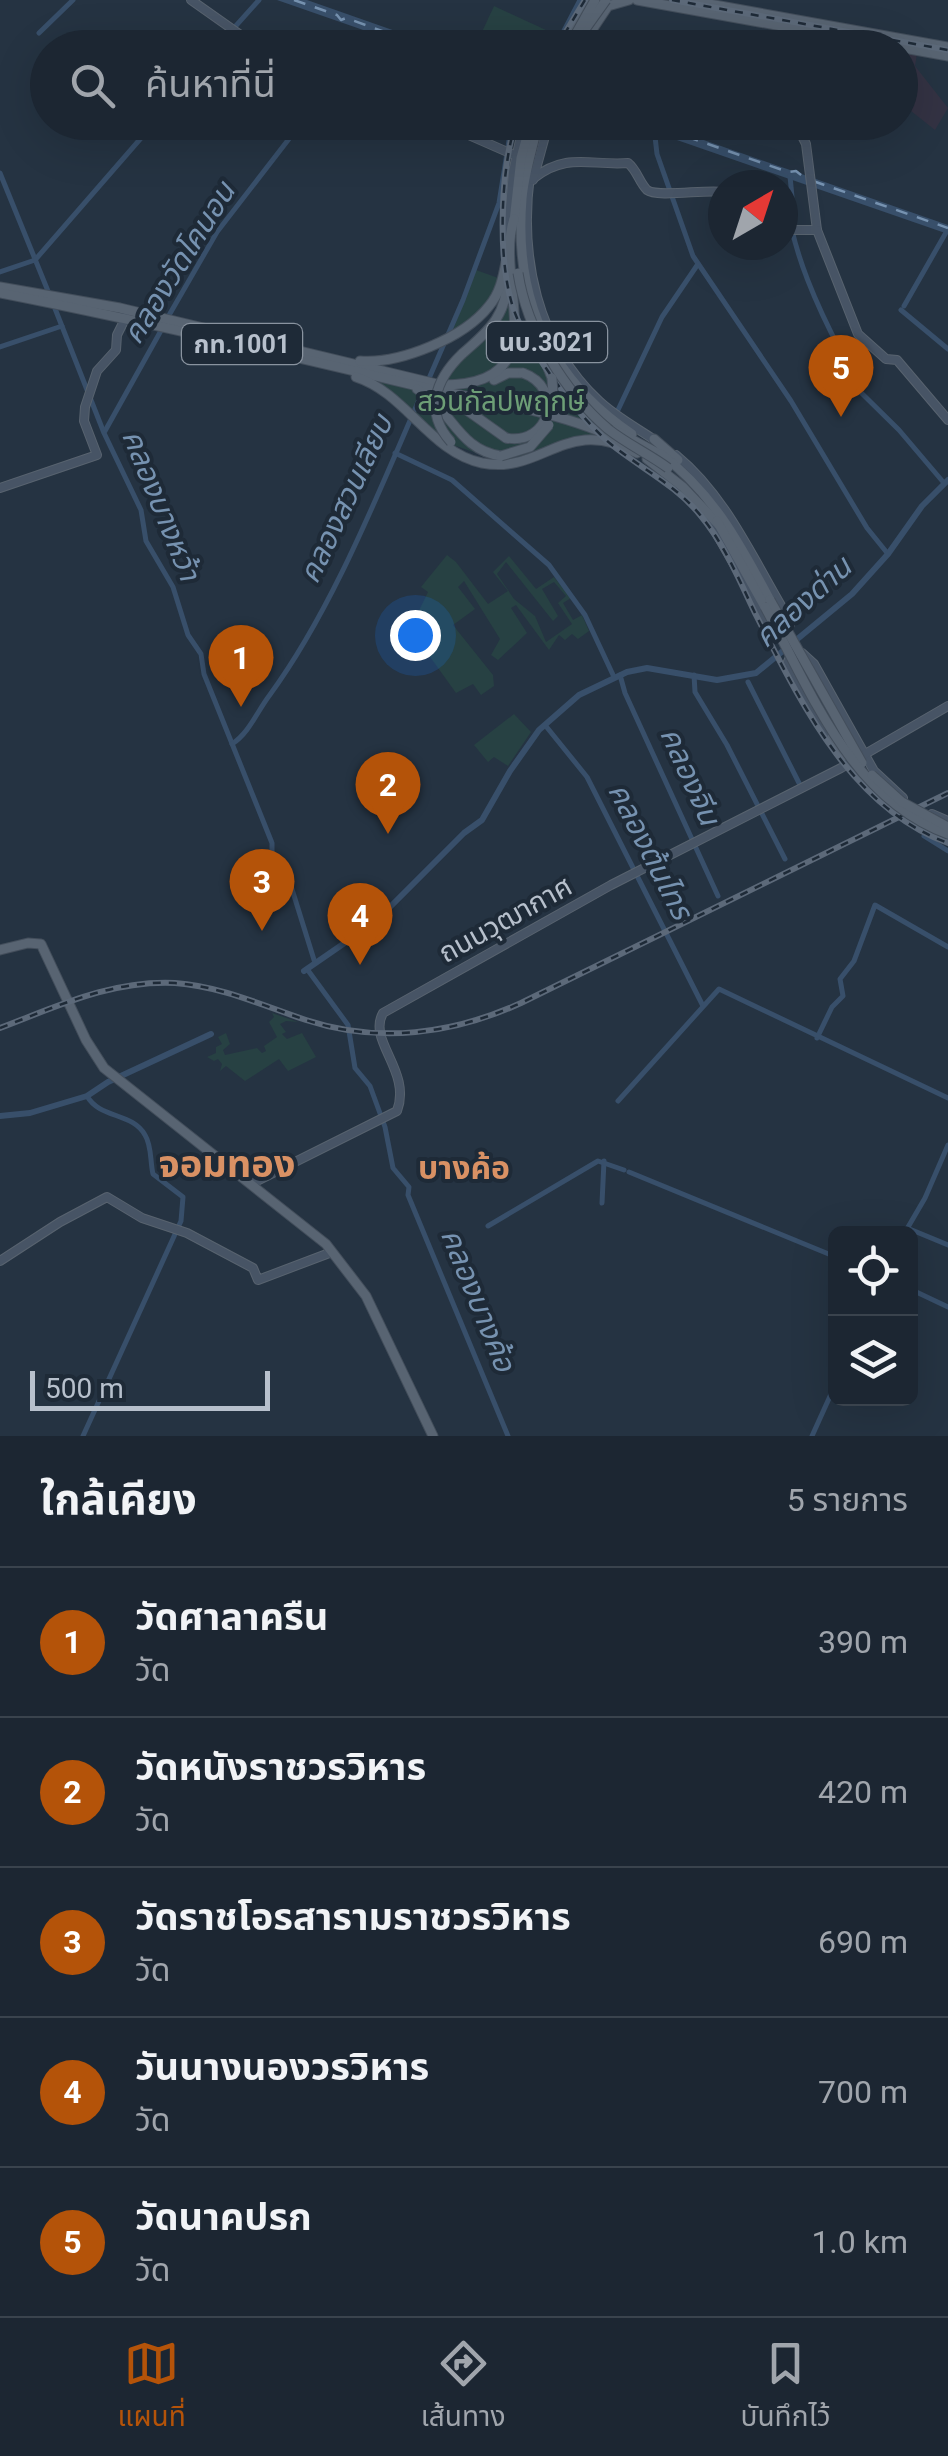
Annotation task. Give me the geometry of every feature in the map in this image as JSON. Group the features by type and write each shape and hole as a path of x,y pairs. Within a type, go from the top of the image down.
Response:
{"main road":[{"path":"190,0 234,30"},
{"path":"575,30 576,23 597,4 628,0"},
{"path":"637,0 842,30"},
{"path":"687,0 807,30"},
{"path":"586,30 597,4"},
{"path":"583,30 597,4"},
{"path":"785,26 785,30"},
{"path":"918,42 948,47"},
{"path":"918,50 948,56"},
{"path":"478,140 507,153"},
{"path":"300,350 376,361 406,356 476,319 492,302 503,280 511,192 507,153 520,140"},
{"name":"นบ.3021","path":"526,140 521,232 525,284 551,350 582,391 610,418 665,457 714,504 767,604 865,767 902,802 948,830"},
{"path":"511,192 530,140"},
{"path":"527,214 534,140"},
{"name":"นบ.3021","path":"535,140 514,219 518,273 530,319 559,371 606,428 699,496 745,561"},
{"path":"538,140 540,159 550,168"},
{"path":"805,140 817,230 858,334 886,360 897,360 948,420"},
{"path":"527,214 526,178 540,159"},
{"path":"526,178 577,160 629,163 649,191 708,191"},
{"name":"นบ.3021","path":"527,214 534,291 565,361 588,390 614,413 692,468 723,506 786,614 790,624 785,631 778,633 770,628 717,531 669,472"},
{"path":"443,385 482,381 499,369 510,352 514,332 514,219"},
{"path":"798,229 817,230"},
{"path":"506,262 507,290 502,312 442,377 435,396 437,420 452,442 470,455 493,461 511,460 547,450"},
{"path":"426,387 465,441 484,453 502,456 526,450 547,430 555,401 552,378 534,333 525,284"},
{"name":"กท.1001","path":"0,290 300,350 426,387 443,385 594,423 665,457"},
{"name":"กท.1001","path":"52,298 588,426 669,472"},
{"path":"530,301 548,329"},
{"path":"0,488 94,458 98,451 84,421 97,371 116,350 117,335 126,317"},
{"path":"316,362 376,386 454,452 480,462 515,463 570,441 598,439 637,453"},
{"path":"426,387 461,404 506,438 518,440 532,435 548,413 545,390 523,372 508,373 476,387 443,385"},
{"path":"654,439 688,470 714,504"},
{"path":"767,604 847,732 866,750"},
{"path":"767,604 843,764"},
{"path":"797,652 810,658 866,750 874,771 900,795 900,805 889,804 843,764 789,670 790,657 797,652"},
{"name":"ถนนวุฒากาศ","path":"251,1184 383,1120 398,1108 401,1086 380,1033 380,1016 637,872 948,706"},
{"path":"0,950 41,944 101,1064 311,1231 332,1252 366,1296 433,1436"},
{"path":"0,1261 106,1197 142,1218 176,1230 253,1268 258,1280 332,1252"}],"shaded area":[{"path":"277,0 307,0 393,30 363,30"},
{"path":"918,70 948,108 935,130 918,116"},
{"path":"677,140 704,140 790,170 763,170"},
{"path":"798,173 948,225 948,234 798,182"}],"green space":[{"path":"494,6 546,30 483,30"},
{"path":"476,270 501,279 488,306 452,332"},
{"name":"สวนกัลปพฤกษ์","path":"507,293 532,343 598,430 599,439 500,461 456,446 454,451 364,377 415,385 60,301 80,302 423,383 463,360 484,334"},
{"path":"447,555 488,604 508,591 493,572 509,556 536,589 554,577 571,598 563,603 573,620 582,615 589,631 578,639 572,634 565,640 559,635 549,650 516,605 511,608 527,633 498,660 491,655 500,639 464,581 458,587 475,609 453,625 493,675 494,686 481,695 473,684 456,693 410,629 428,592 421,587","holes":["506,562 553,621 558,616 542,589 554,582 566,596 558,603 572,624 546,642 535,616 514,599 497,574"]},
{"path":"514,714 531,732 508,766 494,757 488,762 474,745"},
{"path":"272,1013 298,1022 280,1024 286,1032 282,1034 287,1039 302,1033 316,1057 288,1071 279,1059 245,1081 226,1066 220,1071 222,1064 218,1059 207,1057 216,1053 216,1047 222,1044 218,1037 226,1033 230,1044 223,1050 225,1055 257,1048 262,1053 266,1051 264,1046 277,1037 269,1022 274,1017"}],"waterway":[{"path":"42,30 73,0"},
{"path":"232,30 259,0"},
{"path":"564,30 580,0"},
{"path":"0,272 35,260 139,140"},
{"name":"คลองวัดโคนอน","path":"168,317 217,232 288,140"},
{"name":"คลองสวนเลียบ","path":"427,383 499,203 509,140"},
{"path":"655,140 693,256 791,401 867,528 888,554"},
{"name":"คลองบางหว้า","path":"0,173 50,296"},
{"path":"904,306 948,229"},
{"path":"798,252 841,352 833,365 899,430 944,483"},
{"path":"617,412 662,317 698,264"},
{"name":"คลองบางหว้า","path":"54,306 104,433 141,510 146,541 173,587 188,635 201,654 204,674 272,843 272,867 277,877 291,886 315,963"},
{"path":"901,310 948,349"},
{"path":"0,347 62,326"},
{"name":"คลองวัดโคนอน","path":"105,431 163,327"},
{"name":"คลองสวนเลียบ","path":"232,744 248,728 314,626 353,549 422,393"},
{"path":"395,453 452,480 549,565 585,615 614,677"},
{"name":"คลองด่าน","path":"304,971 375,922 464,833 482,820 539,730 579,695 627,672 647,668 717,680 756,673 852,594 888,554 922,506 948,480"},
{"name":"คลองจีน","path":"620,675 718,896"},
{"path":"694,675 695,692 727,745 785,859"},
{"path":"748,682 799,783"},
{"name":"คลองต้นไทร","path":"545,725 587,777 703,1006"},
{"path":"924,836 948,851"},
{"path":"817,1038 832,1007 843,996 840,979 854,961 875,905 948,947"},
{"name":"คลองบางค้อ","path":"307,969 348,1025 355,1068 370,1086 385,1127 393,1168 409,1187 408,1195 508,1436"},
{"path":"618,1101 719,989 948,1098"},
{"name":"คลองด่าน","path":"0,1116 30,1113 87,1096 108,1082 211,1034"},
{"path":"83,1436 181,1221 183,1197 153,1174 149,1144 139,1128 100,1109 87,1096"},
{"path":"909,1226 948,1145"},
{"path":"488,1226 598,1161 624,1170"},
{"path":"602,1203 604,1161"},
{"path":"629,1172 828,1254"},
{"path":"918,1233 948,1245"},
{"path":"918,1293 948,1307"},
{"path":"812,1436 828,1401"}],"ferry route":[{"path":"294,0 337,15 341,20 346,18 379,30"},
{"path":"696,140 788,172 796,171 805,178"},
{"path":"813,181 948,228"}],"railway":[{"path":"567,30 585,0"},
{"path":"672,0 838,30"},
{"path":"918,45 948,50"},
{"path":"512,140 506,167 503,248 510,298 534,350 600,434 681,495 710,527 811,716 856,778 883,805 914,827 948,843"},
{"path":"0,1028 86,996 152,983 209,988 306,1020 361,1032 415,1032 469,1022 521,1003 948,793"}],"place":[{"name":"วัดนาคปรก","path":"841,417"},
{"name":"วัดศาลาครืน","path":"241,707"},
{"name":"วัดหนังราชวรวิหาร","path":"388,834"},
{"name":"วัดราชโอรสารามราชวรวิหาร","path":"262,931"},
{"name":"วันนางนองวรวิหาร","path":"360,965"}],"district":[{"name":"จอมทอง","path":"227,1164"},
{"name":"บางค้อ","path":"464,1168"}]}
